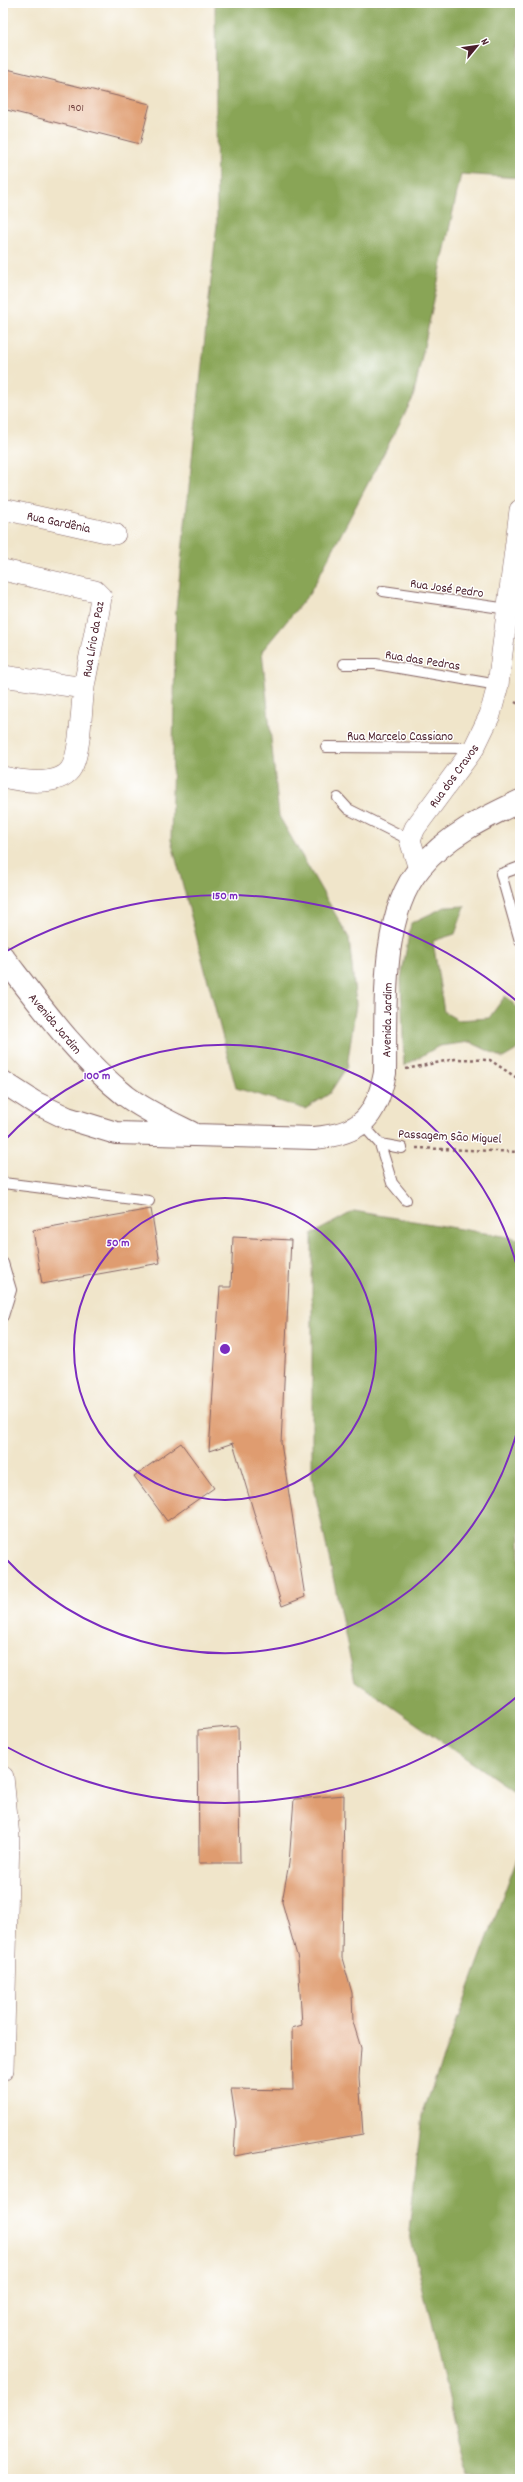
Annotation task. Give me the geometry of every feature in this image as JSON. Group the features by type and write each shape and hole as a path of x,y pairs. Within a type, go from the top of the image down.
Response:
{"street":[{"name":"Rua Gardênia","path":"3,509 116,534"},
{"name":"Rua dos Cravos","path":"410,840 415,828 431,804 474,748 490,715 498,684 520,510"},
{"name":"Rua Lírio da Paz","path":"3,570 95,591 100,594 84,688 75,760 69,772 59,777 26,782 3,776"},
{"name":"Rua Lírio da Paz","path":"3,676 84,688"},
{"name":"Avenida Jardim","path":"4,1084 44,1107 90,1126 116,1133 138,1135 314,1138 334,1136 362,1124 376,1107 385,1073 386,979 390,946 397,914 406,891 419,869 455,836 520,801"},
{"path":"410,840 419,869"},
{"name":"Avenida Jardim","path":"3,957 80,1051 106,1078 147,1110 195,1135"},
{"path":"3,1777 9,1837 3,2070"}],"lane":[{"name":"Rua José Pedro","path":"383,591 508,608"},
{"name":"Rua das Pedras","path":"344,664 376,664 498,684"},
{"name":"Rua Marcelo Cassiano","path":"326,747 474,748"},
{"path":"338,798 348,809 410,840"},
{"path":"520,867 501,874 520,941"},
{"path":"362,1124 380,1144 392,1183 406,1200"},
{"name":"Passagem São Miguel","path":"380,1144 402,1148"},
{"path":"3,1183 149,1201"},
{"path":"3,1263 11,1290 3,1316"}],"path":[{"path":"385,1073 455,1058 490,1060 520,1080"},
{"name":"Passagem São Miguel","path":"402,1148 520,1152"}],"green space":[{"path":"215,3 520,3 520,178 461,174 413,398 310,593 262,651 279,816 349,938 356,1004 347,1067 329,1094 305,1109 236,1088 171,840 176,609 217,224"},
{"path":"465,906 455,934 433,941 444,1012 458,1020 489,1018 505,996 520,1010 520,1048 503,1058 470,1042 439,1046 404,1066 401,979 411,923 445,907"},
{"path":"354,1211 520,1239 520,1796 355,1681 312,1478 312,1234"},
{"path":"520,1850 520,2479 468,2479 409,2230 422,2115"}],"building":[{"path":"3,68 150,104 140,144 3,109"},
{"path":"151,1209 160,1263 42,1284 33,1230"},
{"path":"233,1237 291,1240 281,1443 305,1597 282,1606 233,1443 209,1451 220,1287 231,1287"},
{"path":"181,1443 214,1488 167,1521 134,1476"},
{"path":"238,1726 240,1863 199,1863 198,1730"},
{"path":"344,1795 342,1958 352,1993 353,2022 361,2048 359,2077 363,2134 234,2156 236,2122 231,2089 293,2090 292,2028 302,2025 298,1959 282,1902 289,1863 294,1799"}]}
